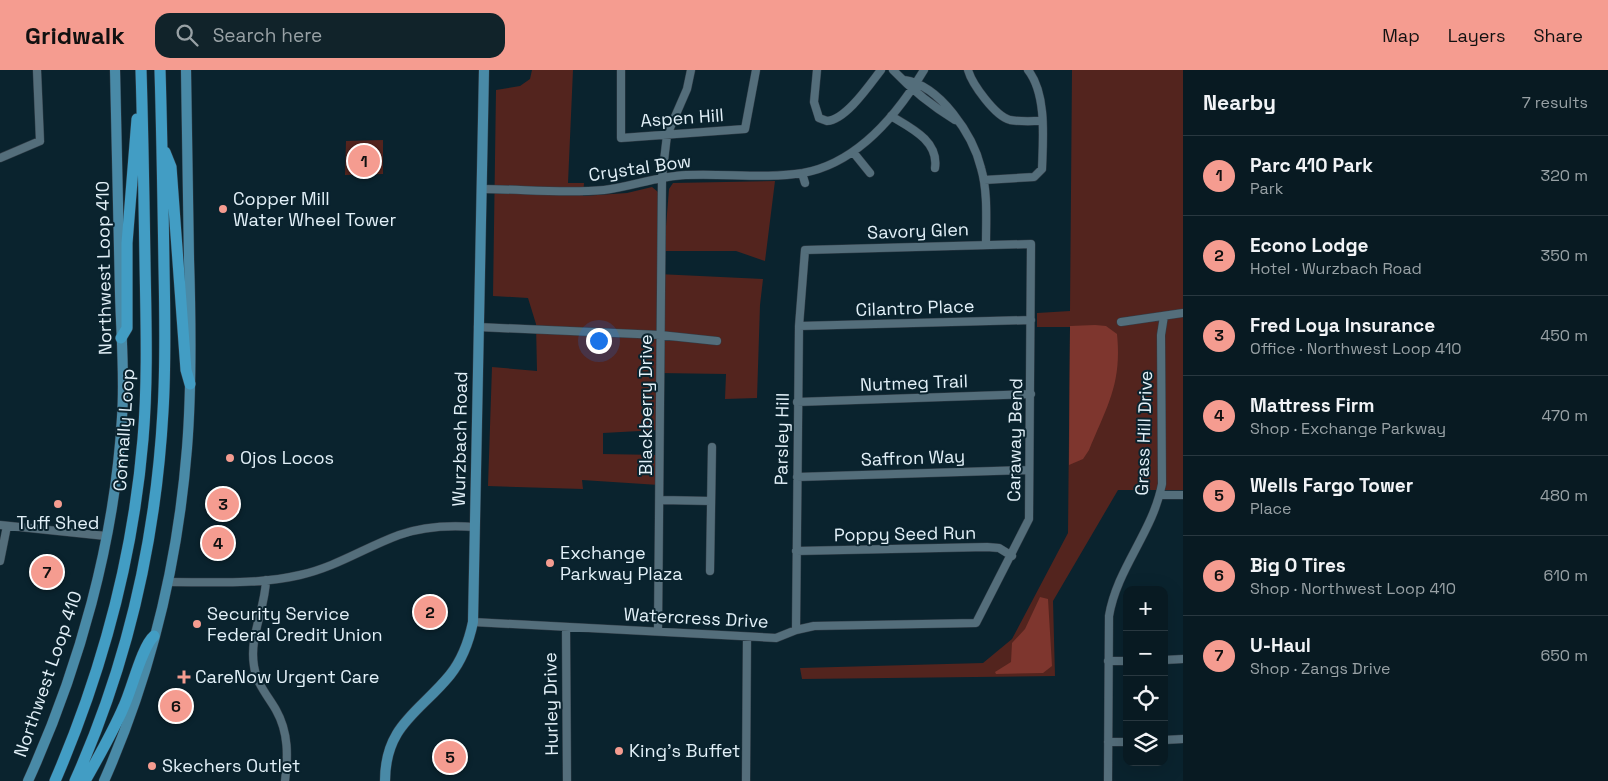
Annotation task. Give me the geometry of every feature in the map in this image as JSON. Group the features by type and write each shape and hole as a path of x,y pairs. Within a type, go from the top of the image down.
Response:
{"highway":[{"name":"Connally Loop","path":"55,781 83,710 112,620 128,549 139,478 145,417 147,350 141,70"},
{"name":"Connally Loop","path":"75,781 106,701 129,624 144,559 156,488 165,366 160,70"},
{"path":"121,338 127,328 128,232 134,138 142,82"},
{"path":"162,144 170,167 186,370 190,384"},
{"path":"85,781 115,726 135,679 147,642 154,636"}],"main road":[{"name":"Northwest Loop 410","path":"28,781 52,723 86,620 113,500 122,417 115,70"},
{"path":"104,781 130,712 154,636 167,582 183,487 190,384 186,70"},
{"name":"Wurzbach Road","path":"385,781 387,758 399,730 415,709 451,674 461,657 473,622 484,70"}],"street":[{"path":"0,158 43,142 37,70"},
{"name":"Aspen Hill","path":"621,70 621,138 744,129 756,70"},
{"name":"Blackberry Drive","path":"658,631 661,500 660,335 662,178 667,135 687,89 691,70"},
{"path":"817,70 814,102 816,120 827,121 838,117 858,99 880,70"},
{"path":"893,70 911,90 957,122"},
{"name":"Crystal Bow","path":"482,189 602,190 684,175 802,173 831,164 853,152 891,116 924,70"},
{"path":"968,70 974,84 996,110 1009,120 1042,121"},
{"path":"984,180 1034,177 1042,169 1041,94 1035,78 1028,70"},
{"path":"904,80 916,82 947,105 978,156 984,180 986,244"},
{"path":"891,116 914,130 928,143 935,157 935,168"},
{"path":"853,152 870,174"},
{"path":"802,173 805,183"},
{"name":"Savory Glen","path":"805,250 1031,244"},
{"name":"Caraway Bend","path":"976,623 1012,556 1029,519 1031,244"},
{"name":"Parsley Hill","path":"796,630 797,402 799,326 805,250"},
{"path":"1121,322 1183,313"},
{"name":"Grass Hill Drive","path":"1108,781 1109,616 1114,593 1152,519 1160,495 1162,484 1161,335 1164,316"},
{"name":"Cilantro Place","path":"799,326 1031,320"},
{"path":"478,327 660,335 717,341"},
{"name":"Nutmeg Trail","path":"797,402 1031,394"},
{"path":"710,571 712,447"},
{"name":"Saffron Way","path":"797,477 1030,470"},
{"path":"1160,495 1183,495"},
{"path":"661,500 711,501"},
{"path":"0,561 4,525 106,536"},
{"path":"167,582 266,580 300,575 327,567 386,540 418,530 453,526 474,527"},
{"name":"Poppy Seed Run","path":"796,551 987,547 999,548 1012,556"},
{"path":"266,580 266,596 254,640 253,656 258,679 280,718 286,738 288,755 285,781"},
{"name":"Watercress Drive","path":"473,622 776,638 796,630 814,626 976,623"},
{"name":"Hurley Drive","path":"566,627 567,781"},
{"path":"746,781 747,637"},
{"path":"1168,660 1183,659"},
{"path":"1108,661 1123,661"},
{"path":"1168,740 1183,740"},
{"path":"1108,742 1123,742"}],"shaded area":[{"path":"532,70 573,70 568,183 584,183 583,196 627,193 652,187 658,192 658,274 763,279 760,305 757,398 725,399 726,374 658,373 658,430 603,433 603,454 658,455 659,485 582,480 583,489 488,486 492,367 537,371 536,324 528,298 493,296 496,90 520,86 530,79"},
{"path":"1072,70 1183,70 1183,490 1118,490 1053,601 1055,676 802,679 800,668 983,663 1012,639 1068,533 1070,327 1037,327 1037,313 1070,311"},
{"path":"383,140 383,174 345,175 346,141"},
{"path":"775,181 765,261 736,251 664,251 669,189 673,183"},
{"path":"1070,326 1106,326 1117,334 1118,352 1115,381 1112,394 1089,450 1083,459 1069,465"},
{"path":"1040,597 1048,599 1052,666 1043,673 996,674 995,672 1011,662 1012,643 1025,629"}],"place":[{"name":"Parc 410 Park","path":"364,161"},
{"name":"Copper Mill Water Wheel Tower","path":"223,209"},
{"name":"Ojos Locos","path":"230,458"},
{"name":"Tuff Shed","path":"58,504"},
{"name":"Fred Loya Insurance","path":"223,504"},
{"name":"Mattress Firm","path":"218,543"},
{"name":"Exchange Parkway Plaza","path":"550,563"},
{"name":"U-Haul","path":"47,572"},
{"name":"Econo Lodge","path":"430,612"},
{"name":"Security Service Federal Credit Union","path":"197,624"},
{"name":"CareNow Urgent Care","path":"184,677"},
{"name":"Big O Tires","path":"176,706"},
{"name":"King's Buffet","path":"619,751"},
{"name":"Wells Fargo Tower","path":"450,757"},
{"name":"Skechers Outlet","path":"152,766"}]}
